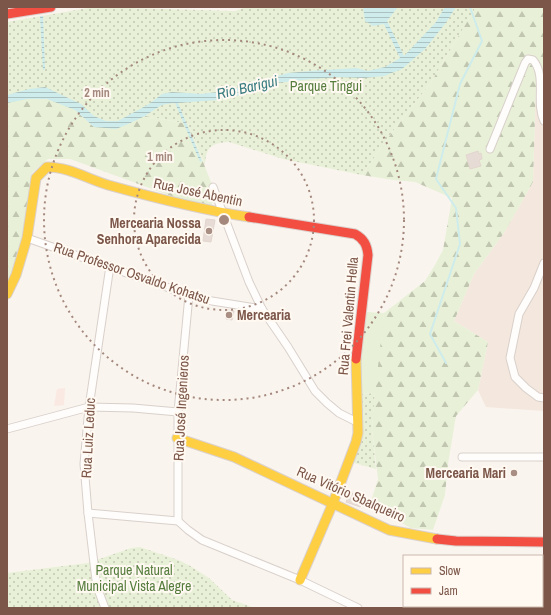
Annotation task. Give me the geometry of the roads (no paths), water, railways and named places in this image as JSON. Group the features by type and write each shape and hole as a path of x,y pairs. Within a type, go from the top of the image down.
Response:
{"street":[{"path":"7,14 51,7"},
{"path":"490,149 525,63 528,59 533,60 539,68 541,106 544,121"},
{"name":"Rua José Abentin","path":"27,238 36,178 47,168 55,167 105,184 169,202 222,213 356,234 361,237"},
{"path":"213,187 249,282 262,309 288,347 315,391 340,413 357,422"},
{"name":"Rua Frei Valentin Hella","path":"300,580 333,503 358,433 356,355 368,255 367,244 361,237"},
{"path":"7,294 16,275 27,238"},
{"name":"Rua Professor Osvaldo Kohatsu","path":"27,238 189,295 212,301 262,309"},
{"path":"544,264 534,288 519,314 510,358 515,378 538,397 544,398"},
{"name":"Rua Luiz Leduc","path":"106,608 97,586 88,513 84,464 88,407 110,266"},
{"name":"Rua José Ingenieros","path":"178,521 178,412 189,295"},
{"path":"7,429 88,407 133,408 178,412"},
{"name":"Rua Vitório Sbalqueiro","path":"178,438 234,457 389,530 422,537 456,541 544,542"},
{"path":"462,457 544,457"},
{"path":"88,513 178,521 202,540 300,580 358,608"}],"water":[{"name":"Rio Barigui","path":"363,7 398,7 387,21 404,56 436,22 445,7 456,7 445,24 425,49 402,69 384,76 364,78 339,77 277,83 245,94 218,100 178,103 202,161 200,162 175,103 160,106 145,116 116,129 94,127 75,110 47,99 28,99 7,103 7,95 29,89 45,87 81,104 94,116 106,121 118,121 149,104 162,94 172,92 201,94 226,91 288,73 356,68 368,71 385,67 400,58 384,24 373,26 365,21"},
{"path":"40,16 43,16 45,69 43,70"}],"waterway":[{"path":"446,363 430,334 460,244 456,208 436,179 460,84 482,41 470,7"}],"place":[{"name":"Mercearia Nossa Senhora Aparecida","path":"209,231"},
{"name":"Mercearia","path":"229,315"},
{"name":"Mercearia Mari","path":"514,473"}],"park label":[{"name":"Parque Tingui","path":"326,86"},
{"name":"Parque Natural Municipal Vista Alegre","path":"134,578"}]}
